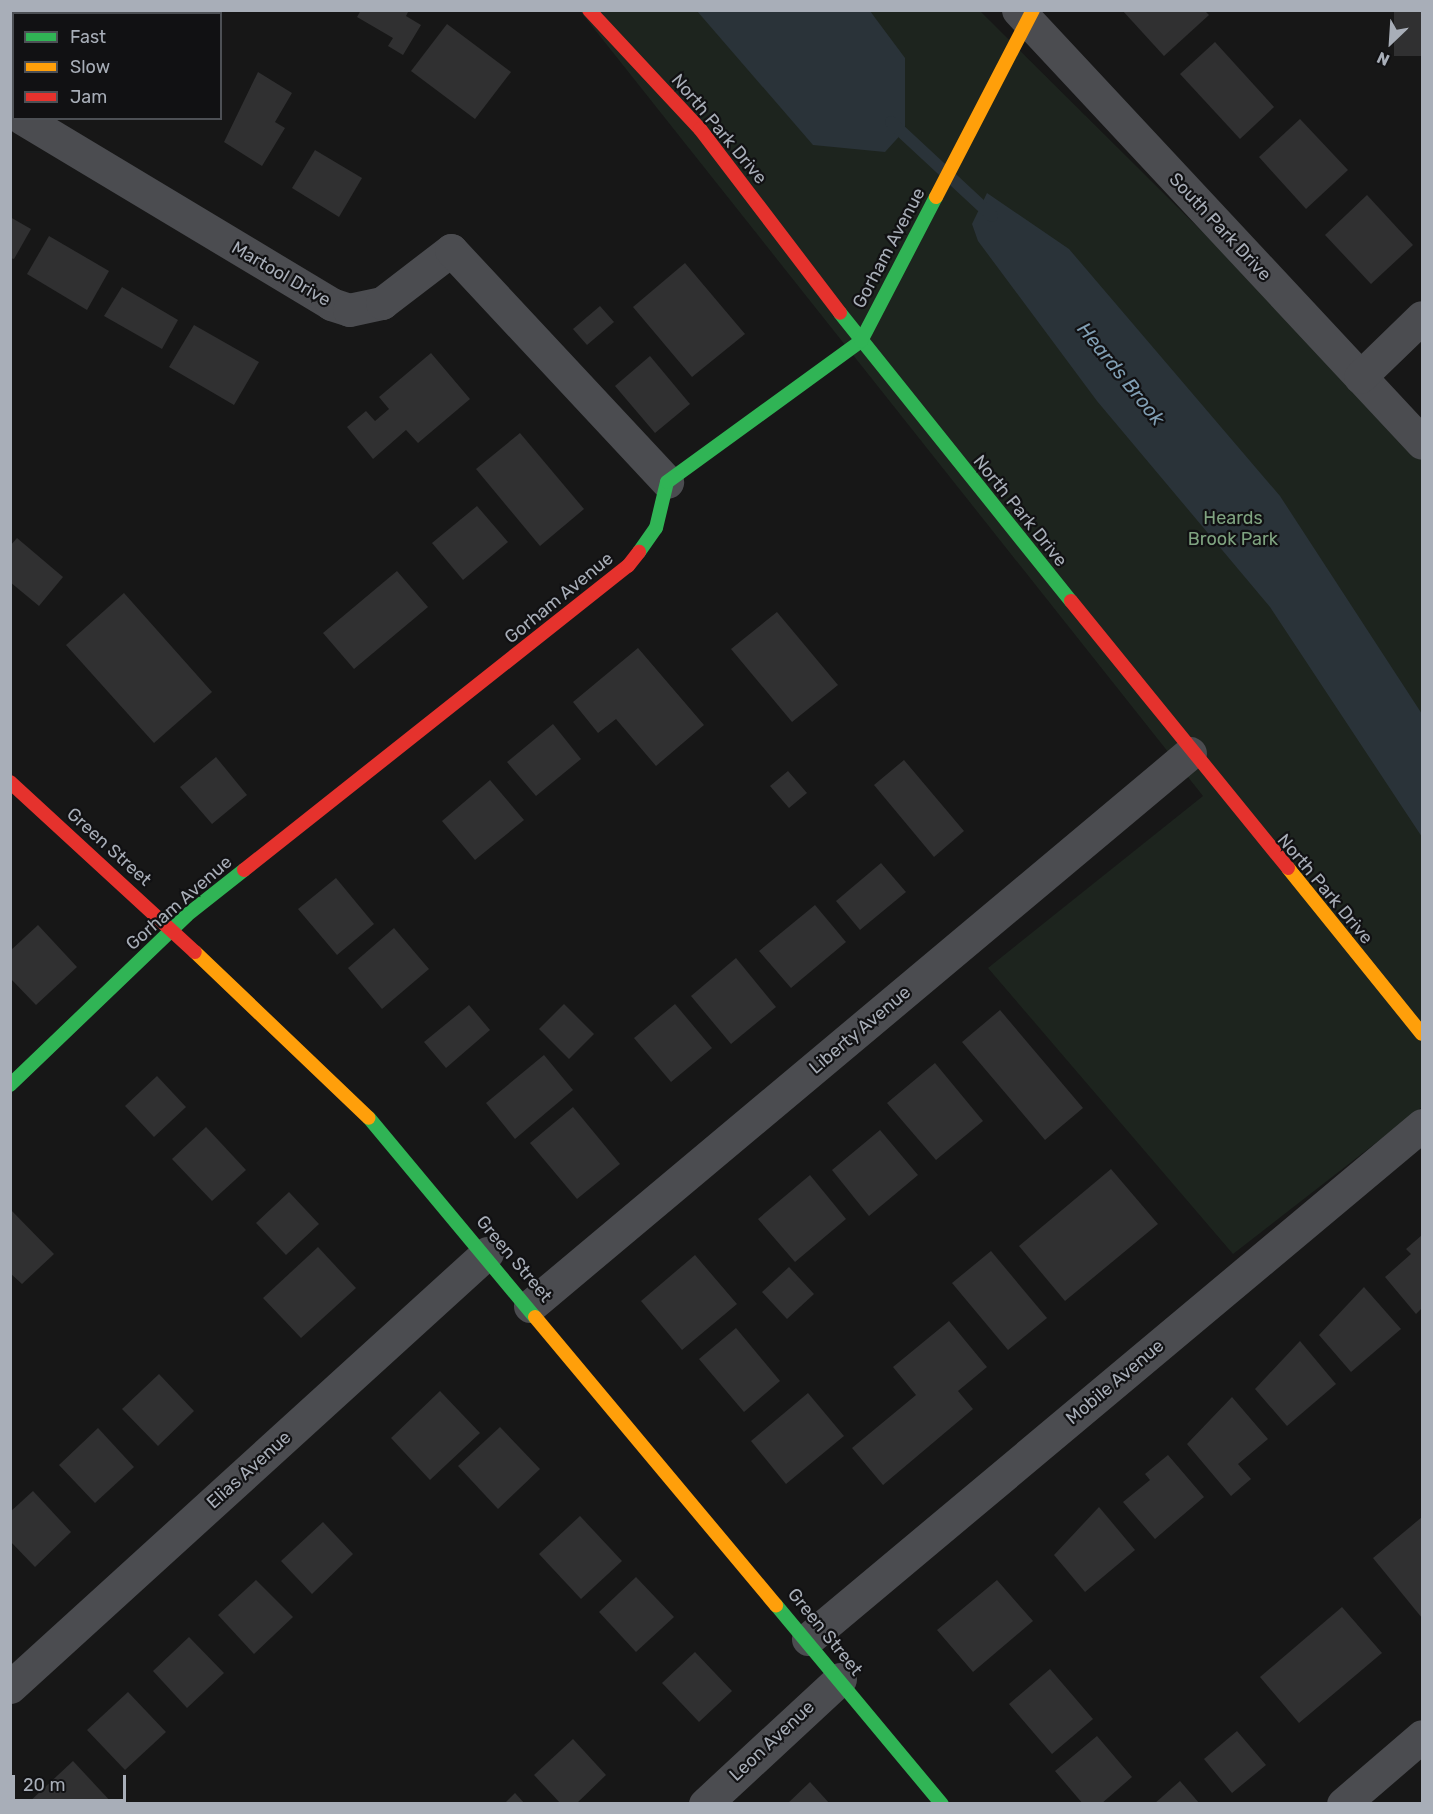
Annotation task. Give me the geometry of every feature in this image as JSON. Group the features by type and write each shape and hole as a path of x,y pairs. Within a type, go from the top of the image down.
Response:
{"street":[{"name":"North Park Drive","path":"589,10 700,129 861,341 1190,753 1422,1035"},
{"name":"Gorham Avenue","path":"10,1085 172,928 628,566 656,528 667,482 861,341 984,105 1027,14"},
{"name":"South Park Drive","path":"1027,14 1422,443"},
{"name":"Martool Drive","path":"25,120 340,307 365,310 382,303 451,250 667,482"},
{"path":"1360,377 1422,317"},
{"name":"Liberty Avenue","path":"530,1306 1190,753"},
{"name":"Green Street","path":"10,782 172,928 349,1094 487,1254 942,1803"},
{"name":"Mobile Avenue","path":"808,1639 1422,1125"},
{"name":"Elias Avenue","path":"10,1688 487,1254"},
{"name":"Leon Avenue","path":"705,1803 840,1679"},
{"path":"1343,1803 1422,1736"}],"green space":[{"name":"Heards Brook Park","path":"580,11 980,11 1422,450 1422,1107 1233,1254 988,968 1203,796"}],"water":[{"path":"697,11 870,11 905,58 905,130 885,152 813,145"},
{"path":"987,193 1069,249 1280,496 1422,714 1422,837 1270,607 1097,401 978,241 972,224"}],"building":[{"path":"10,10 44,10 12,12 12,14"},
{"path":"83,10 128,10 130,12 82,12"},
{"path":"361,10 409,10 406,16 421,25 403,55 388,46 393,38 357,17"},
{"path":"1122,10 1204,10 1209,15 1164,56"},
{"path":"1394,10 1422,10 1422,56 1394,56"},
{"path":"447,24 511,72 475,119 411,71"},
{"path":"1215,42 1274,107 1240,139 1180,74"},
{"path":"258,72 292,93 275,122 285,128 262,166 224,142"},
{"path":"1300,119 1348,170 1306,209 1259,157"},
{"path":"315,150 362,178 339,217 292,188"},
{"path":"1367,195 1413,245 1371,284 1325,235"},
{"path":"10,217 31,229 14,259 10,258"},
{"path":"49,236 109,271 87,310 27,274"},
{"path":"685,263 745,334 692,377 633,307"},
{"path":"122,287 178,320 162,349 104,316"},
{"path":"600,306 614,322 587,345 573,329"},
{"path":"194,325 259,362 234,405 169,367"},
{"path":"431,353 470,399 418,443 406,430 373,459 347,427 366,411 375,421 389,409 379,397"},
{"path":"650,356 690,404 655,433 615,386"},
{"path":"520,433 584,509 540,546 476,469"},
{"path":"477,506 508,542 463,580 432,543"},
{"path":"17,538 63,577 39,606 10,582 10,546"},
{"path":"397,571 428,607 354,669 323,633"},
{"path":"124,593 212,692 154,743 66,645"},
{"path":"777,612 838,685 792,722 731,649"},
{"path":"638,648 704,725 656,766 616,719 598,733 573,702"},
{"path":"553,724 581,759 536,796 507,762"},
{"path":"216,757 247,795 212,824 180,787"},
{"path":"904,760 964,831 934,857 874,785"},
{"path":"788,771 807,793 789,808 770,786"},
{"path":"490,780 524,820 475,860 442,821"},
{"path":"881,863 906,892 860,930 836,901"},
{"path":"336,878 374,924 337,955 298,909"},
{"path":"815,905 846,942 791,988 759,951"},
{"path":"38,925 77,967 36,1005 10,978 10,951"},
{"path":"394,928 429,969 382,1009 348,968"},
{"path":"736,958 776,1007 731,1044 691,996"},
{"path":"564,1004 594,1034 569,1059 539,1029"},
{"path":"675,1004 712,1048 671,1082 634,1038"},
{"path":"469,1005 490,1030 446,1068 424,1042"},
{"path":"1000,1010 1083,1108 1045,1140 962,1042"},
{"path":"544,1055 573,1090 515,1139 486,1103"},
{"path":"935,1063 983,1121 936,1160 887,1103"},
{"path":"157,1076 186,1107 154,1137 125,1106"},
{"path":"573,1107 620,1164 577,1199 530,1143"},
{"path":"206,1127 246,1170 212,1201 172,1159"},
{"path":"880,1130 918,1175 869,1216 832,1170"},
{"path":"1111,1169 1158,1224 1065,1301 1019,1246"},
{"path":"810,1175 846,1219 795,1262 758,1219"},
{"path":"289,1192 319,1224 286,1255 256,1223"},
{"path":"10,1209 54,1254 22,1284 10,1273"},
{"path":"1422,1235 1422,1308 1416,1314 1385,1277 1411,1254 1406,1249"},
{"path":"318,1247 356,1288 301,1338 263,1298"},
{"path":"991,1251 1047,1318 1008,1350 952,1283"},
{"path":"695,1255 737,1304 682,1350 641,1301"},
{"path":"789,1267 814,1294 787,1319 762,1292"},
{"path":"1364,1287 1401,1329 1351,1372 1319,1335"},
{"path":"949,1321 987,1367 958,1391 973,1409 883,1485 852,1448 916,1395 893,1367"},
{"path":"736,1328 780,1381 744,1412 699,1359"},
{"path":"1300,1341 1336,1384 1287,1426 1255,1389"},
{"path":"159,1374 194,1411 158,1446 122,1409"},
{"path":"440,1391 480,1433 430,1480 391,1438"},
{"path":"808,1393 844,1436 786,1484 751,1441"},
{"path":"1232,1397 1268,1439 1238,1464 1251,1479 1231,1496 1187,1444"},
{"path":"500,1427 540,1469 498,1509 458,1466"},
{"path":"98,1428 134,1467 95,1503 59,1465"},
{"path":"1168,1455 1204,1497 1155,1539 1123,1502 1150,1480 1145,1474"},
{"path":"33,1491 71,1532 35,1567 10,1541 10,1512"},
{"path":"1099,1507 1135,1550 1085,1592 1054,1555"},
{"path":"580,1516 622,1561 581,1599 539,1554"},
{"path":"1422,1517 1422,1618 1373,1558"},
{"path":"323,1522 353,1554 312,1594 281,1561"},
{"path":"636,1577 674,1617 636,1652 599,1612"},
{"path":"256,1580 293,1617 254,1654 218,1615"},
{"path":"997,1580 1033,1621 973,1672 937,1630"},
{"path":"1342,1607 1382,1653 1299,1723 1260,1677"},
{"path":"189,1637 224,1673 187,1708 153,1671"},
{"path":"695,1652 732,1691 699,1722 662,1683"},
{"path":"1050,1669 1093,1719 1052,1754 1009,1704"},
{"path":"128,1692 166,1732 125,1770 87,1730"},
{"path":"1237,1731 1266,1765 1232,1793 1204,1759"},
{"path":"1097,1736 1132,1777 1101,1804 1083,1804 1055,1771"},
{"path":"573,1739 606,1775 576,1804 561,1804 534,1775"},
{"path":"73,1761 113,1804 27,1804"},
{"path":"1180,1781 1200,1804 1154,1804"},
{"path":"810,1782 830,1804 787,1804"},
{"path":"515,1793 525,1804 504,1804"}],"waterway":[{"name":"Heards Brook","path":"891,122 992,216"}],"traffic: fast":[{"path":"639,552 656,528 667,482 861,341 936,197"},
{"path":"840,313 1071,601"},
{"path":"10,1085 187,915 244,870"},
{"path":"369,1118 535,1317"},
{"path":"776,1605 942,1804"}],"traffic: slow":[{"path":"936,197 1033,10"},
{"path":"1288,868 1422,1034"},
{"path":"195,952 369,1118"},
{"path":"535,1317 776,1605"}],"traffic: jam":[{"path":"589,10 700,129 840,313"},
{"path":"244,870 628,566 639,552"},
{"path":"1071,601 1288,868"},
{"path":"10,782 195,952"}]}
